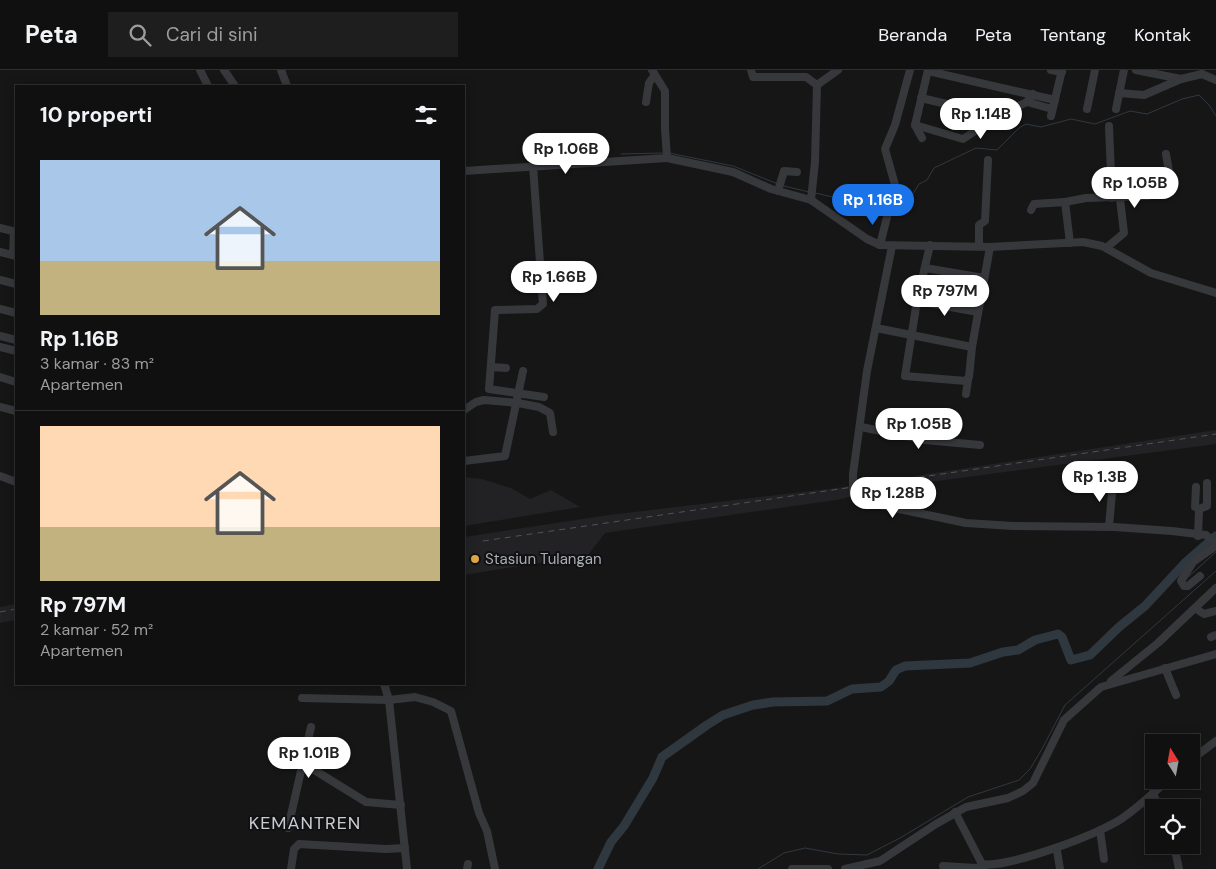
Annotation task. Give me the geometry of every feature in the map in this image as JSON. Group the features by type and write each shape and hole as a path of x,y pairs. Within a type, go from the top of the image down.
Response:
{"street":[{"path":"200,70 208,85"},
{"path":"224,70 234,85"},
{"path":"281,70 287,85"},
{"path":"751,70 753,77 806,77 817,85"},
{"path":"817,85 838,70"},
{"path":"880,245 894,185 885,149 895,125 910,70"},
{"path":"1028,102 1051,112 1062,71 1050,70"},
{"path":"1087,109 1095,70"},
{"path":"1116,109 1124,70"},
{"path":"1136,70 1181,79"},
{"path":"922,138 915,125 928,71 1055,100"},
{"path":"646,102 649,83 653,73"},
{"path":"653,73 665,91 667,154"},
{"path":"1119,93 1144,95 1181,79 1198,74 1214,76"},
{"path":"812,195 817,85"},
{"path":"915,125 962,139 998,116 1028,102 1033,94"},
{"path":"922,98 998,116"},
{"path":"1106,248 1124,233 1116,198 1109,126"},
{"path":"465,171 667,154 812,195 867,239 880,245 990,247 1083,242 1106,248 1151,273 1216,293"},
{"path":"1031,210 1034,204 1065,202 1086,198 1149,196 1157,188 1169,184 1171,180 1166,154"},
{"path":"979,246 979,224 985,221 988,160"},
{"path":"533,166 543,304 538,309 495,310 490,390 519,398 547,410 550,413 553,432"},
{"path":"779,187 784,171 797,172"},
{"path":"1065,202 1070,243"},
{"path":"0,228 15,232 14,256 0,252"},
{"path":"930,245 917,301 905,376 960,382 968,380"},
{"path":"892,246 867,370 861,427 853,474 853,494 856,500 966,522 1013,526 1109,527 1172,531 1198,536 1215,542 1193,562 1182,577 1183,584 1192,584 1200,576"},
{"path":"966,394 972,347 990,247"},
{"path":"925,268 984,278"},
{"path":"0,280 15,284"},
{"path":"917,301 978,312"},
{"path":"0,309 15,313"},
{"path":"876,328 972,347"},
{"path":"0,336 15,340"},
{"path":"0,347 15,351"},
{"path":"491,367 506,368"},
{"path":"465,461 505,457 519,398 523,371"},
{"path":"0,377 15,382"},
{"path":"465,409 480,400 544,397"},
{"path":"0,407 15,411"},
{"path":"861,427 925,440 980,445"},
{"path":"0,476 15,482"},
{"path":"1109,527 1113,482"},
{"path":"1199,509 1207,506 1207,483"},
{"path":"1196,487 1195,505 1199,509 1198,536"},
{"path":"845,869 880,861 955,812 978,804 1017,795 1029,786 1042,767 1064,720 1092,694 1158,643 1216,588"},
{"path":"1195,608 1204,614 1216,611"},
{"path":"1107,684 1216,654"},
{"path":"1165,668 1176,695"},
{"path":"384,685 389,700 407,869"},
{"path":"302,698 389,700 415,697 433,702 451,711 480,813 487,831 494,869"},
{"path":"288,828 311,727"},
{"path":"1200,753 1216,741"},
{"path":"303,764 366,802 401,806"},
{"path":"943,866 976,868 1024,861 1057,851 1124,818 1158,789"},
{"path":"1153,793 1155,799"},
{"path":"955,812 982,864 985,866"},
{"path":"1100,830 1104,859"},
{"path":"291,869 294,849 299,844 386,849 405,848"},
{"path":"1057,851 1060,869"},
{"path":"1176,854 1178,869"},
{"path":"792,869 828,869"}],"shaded area":[{"path":"1216,430 1216,444 907,485 836,500 605,533 588,555 465,575 465,537 609,515 836,488"},
{"path":"465,477 482,479 511,488 530,499 551,490 580,507 465,526"},
{"path":"15,604 15,620 0,623 0,607"}],"waterway":[{"path":"892,208 909,200 919,184 927,180 934,168 976,148 997,150 1019,128 1026,124 1041,127 1071,119 1095,124 1130,111 1147,114 1182,99 1199,95 1216,116"},
{"path":"621,154 662,153"},
{"path":"669,153 733,166 778,184"},
{"path":"784,186 809,192"},
{"path":"815,193 842,199 866,213 886,210"},
{"path":"598,869 611,842 624,826 653,778 662,757 723,715 753,705 773,702 827,701 852,689 881,687 889,681 896,670 905,666 970,663 1003,652 1018,650 1035,640 1058,634 1062,637 1071,660 1090,655 1119,627 1145,606 1185,563 1216,536"},
{"path":"1187,578 1216,552"},
{"path":"758,869 784,853 805,848 838,854 867,855 900,838 968,797 1019,780 1030,769 1065,705 1216,571"}],"railway":[{"path":"483,541 1216,434"},
{"path":"0,612 15,609"}],"place":[{"name":"Stasiun Tulangan","path":"475,559"}],"district":[{"name":"KEMANTREN","path":"305,823"}]}
